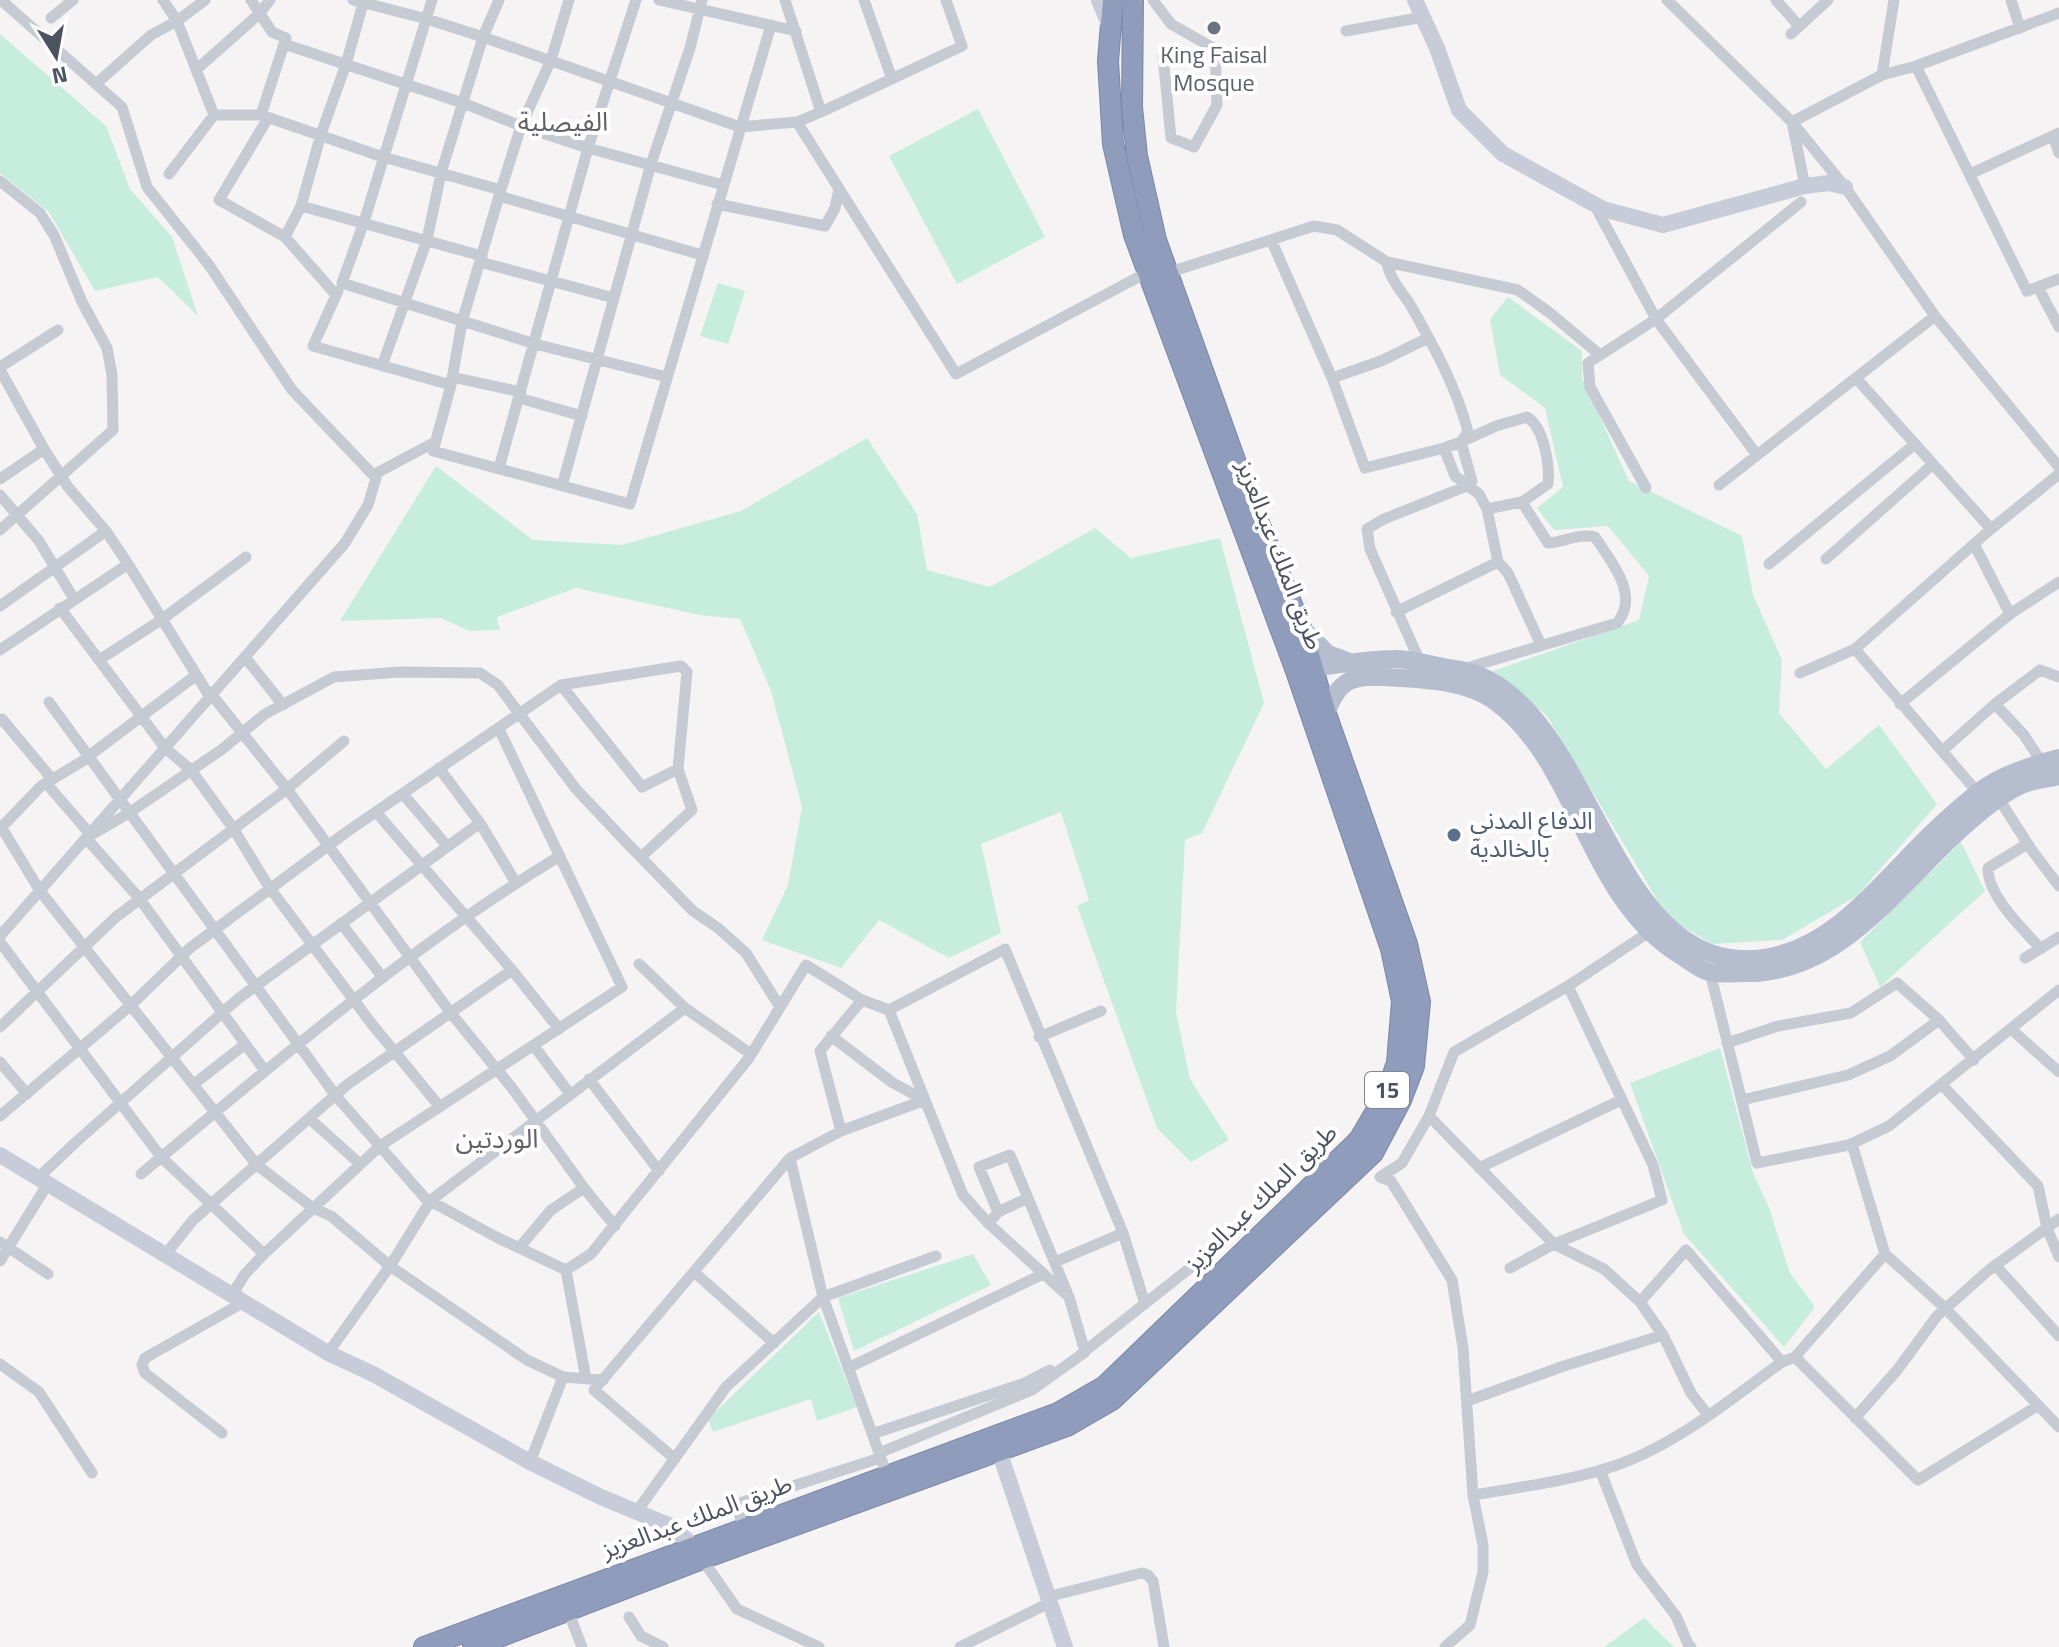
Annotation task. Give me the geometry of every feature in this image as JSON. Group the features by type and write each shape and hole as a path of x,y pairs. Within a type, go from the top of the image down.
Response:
{"highway":[{"name":"طريق الملك عبدالعزيز","path":"424,1647 1067,1426 1112,1400 1373,1153 1401,1100 1414,1066 1420,1002 1407,944 1326,714 1307,677 1301,627 1158,273 1134,235 1113,144 1108,61 1113,0"},
{"name":"طريق الملك عبدالعزيز","path":"473,1647 568,1611 697,1553 882,1462 1058,1413 1105,1386 1359,1140 1386,1094 1397,1063 1402,1001 1391,949 1307,677 1158,273 1156,240 1137,156 1131,56 1133,0"}],"main road":[{"path":"1301,627 1328,654 1375,677 1428,680 1467,689 1494,701 1532,738 1545,757 1604,870 1649,932 1666,947 1710,972 1759,973 1803,964 1825,953 1850,935 1901,877 1914,851 1978,793 2000,779 2050,760"},
{"path":"1307,677 1357,670 1398,659 1479,675 1517,699 1530,711 1571,772 1628,875 1672,929 1700,947 1734,958 1768,957 1794,951 1819,938 1999,799 2024,784 2059,777"},
{"path":"1326,714 1336,690 1357,670"}],"street":[{"path":"1,0 122,107 147,187 209,265 292,390 376,478 368,505 345,543 1,934 38,992 161,1157 264,1254"},
{"path":"51,18 73,0"},
{"path":"163,0 177,21 214,115"},
{"path":"96,84 151,35 205,0"},
{"path":"251,0 272,32 286,38 265,116 219,200 285,237 339,289 403,303 535,344 667,377"},
{"path":"196,70 260,13 270,0"},
{"path":"432,0 364,222 313,346 382,366 520,395 582,416"},
{"path":"382,366 427,240 441,173 483,37 499,0"},
{"path":"569,0 551,60 521,126 500,193 462,322 452,381 433,451 630,504 771,25"},
{"path":"499,468 588,148 636,0"},
{"path":"659,0 702,4 796,31"},
{"path":"785,0 821,112"},
{"path":"864,0 892,79"},
{"path":"285,237 301,206 321,134 346,64 360,1 483,37 740,127 797,122 962,46 946,0"},
{"path":"1099,0 1110,27"},
{"path":"1153,0 1171,24 1215,49 1217,105 1194,147 1171,138 1163,56"},
{"path":"1415,0 1437,48 1459,110 1503,154 1603,209 1663,225 1803,194 1829,183 1845,187"},
{"path":"1667,0 1792,122 1845,187 1935,316 2059,467"},
{"path":"1776,0 1795,30 1828,0"},
{"path":"1882,75 1894,0"},
{"path":"2011,0 2020,28"},
{"path":"562,486 651,164 702,4"},
{"path":"1792,122 1882,75 1916,66 2059,13"},
{"path":"1346,31 1423,17"},
{"path":"284,44 588,148 723,185"},
{"path":"1916,66 2027,291 2059,279"},
{"path":"214,115 265,116 569,217 702,255"},
{"path":"169,174 214,115"},
{"path":"797,122 956,374 1158,273 1264,241 1272,242 1314,226 1337,230 1387,262 1518,290 1600,355"},
{"path":"1792,122 1803,194"},
{"path":"1970,174 2056,134 2059,153"},
{"path":"0,181 40,213 54,235 82,302 107,348 112,375 113,430 0,530"},
{"path":"717,204 825,226 835,208 839,189"},
{"path":"1646,488 1590,387 1588,363 1656,319 1803,194"},
{"path":"1594,204 1656,319 1757,455"},
{"path":"301,206 427,240 552,282 614,298"},
{"path":"1272,242 1332,378 1365,468 1444,448 1513,420 1527,417 1532,420 1550,471 1548,484 1522,502 1487,509"},
{"path":"1387,262 1388,271 1428,338 1462,409 1468,432 1461,442"},
{"path":"2038,287 2059,327"},
{"path":"1719,485 1935,316"},
{"path":"58,330 0,369 44,449 128,564 195,676 287,789 450,1012 615,1226"},
{"path":"1332,378 1381,361 1428,338"},
{"path":"1856,378 1991,529"},
{"path":"0,397 12,389"},
{"path":"373,475 435,442"},
{"path":"1420,663 1370,549 1367,529 1384,519 1467,486 1472,481 1461,442"},
{"path":"1769,564 1915,444"},
{"path":"1444,448 1455,476 1479,494 1487,509 1498,562 1508,573 1541,645"},
{"path":"0,479 44,449"},
{"path":"1826,559 1933,464"},
{"path":"1800,673 1855,649 1991,529 2059,474"},
{"path":"0,495 55,566 74,599"},
{"path":"1459,670 1617,623 1625,612 1627,597 1615,569 1595,537 1583,534 1562,542 1548,543 1522,502"},
{"path":"0,606 106,531"},
{"path":"1974,544 2010,614"},
{"path":"99,660 161,620 246,557"},
{"path":"1396,612 1498,562"},
{"path":"0,650 128,564"},
{"path":"1900,704 2010,614 2058,585"},
{"path":"60,608 165,748 191,770 233,828 269,887 394,1052 440,1107"},
{"path":"1855,649 1978,793"},
{"path":"245,657 283,705"},
{"path":"0,1116 131,1005 182,955 214,929 269,887 561,685 681,666 687,672 678,769 692,810 641,857"},
{"path":"1942,751 1995,704 2040,670 2059,677"},
{"path":"88,836 129,813 242,735 265,714 334,677 399,672 480,673 498,685 576,789 693,911 746,953 780,1007"},
{"path":"195,676 88,757 49,781 1,827 40,891 257,1165 313,1208 331,1216 390,1266 527,1360 563,1377 603,1380"},
{"path":"561,685 642,787 678,769"},
{"path":"49,702 336,1096 425,1198 566,1270"},
{"path":"1995,704 2050,760"},
{"path":"0,721 2,719 88,836 139,898 265,1071"},
{"path":"222,1433 145,1373 142,1365 145,1358 238,1299 245,1274 380,1146 622,987 499,729"},
{"path":"0,1027 139,898 287,789 344,741"},
{"path":"439,768 480,823 516,883"},
{"path":"403,794 447,846"},
{"path":"1999,799 2027,844 2059,886"},
{"path":"376,812 559,1029"},
{"path":"0,1261 4,1245 43,1181 121,1103 255,986 480,823"},
{"path":"2027,844 1988,868 1988,879 2013,918 2041,949"},
{"path":"141,1174 353,999 516,883 560,856"},
{"path":"341,923 383,978"},
{"path":"1380,1177 1402,1163 1429,1116 1454,1052 1568,986 1649,932"},
{"path":"2025,958 2059,937"},
{"path":"889,1010 1005,949 1123,1233 1145,1304"},
{"path":"639,964 685,1008 751,1054"},
{"path":"566,1270 591,1254 659,1171 751,1054 806,965 862,1000 889,1010 963,1195 988,1223 1069,1297"},
{"path":"165,1255 193,1220 336,1096 512,970"},
{"path":"1710,972 1757,1163 1852,1144 1889,1126 2059,990"},
{"path":"1727,1043 1778,1026 1851,1013 1897,983 1939,1020 1974,1060"},
{"path":"1510,1268 1554,1244 1662,1200 1653,1165 1568,986"},
{"path":"841,1131 820,1051 862,1000"},
{"path":"328,1353 390,1266 431,1200 685,1008"},
{"path":"1039,1037 1101,1011"},
{"path":"1742,1100 1848,1075 1890,1056 1939,1020"},
{"path":"2011,1029 2059,1071"},
{"path":"831,1036 893,1083 925,1100"},
{"path":"194,1084 244,1045"},
{"path":"534,1046 570,1094"},
{"path":"0,1062 27,1094"},
{"path":"589,1079 659,1171"},
{"path":"1942,1085 2038,1186 2047,1228 2059,1257"},
{"path":"675,1459 594,1390 790,1158 841,1131 925,1100"},
{"path":"1479,1168 1621,1100"},
{"path":"1429,1116 1554,1244 1604,1269 1640,1302 1663,1335 1691,1393 1708,1415"},
{"path":"310,1119 360,1164"},
{"path":"1852,1144 1885,1254 1945,1308 2059,1427"},
{"path":"0,1155 328,1353 387,1381 530,1462 668,1525 697,1553 737,1609 819,1647"},
{"path":"998,1212 979,1167 1010,1155 1069,1297 1085,1352"},
{"path":"790,1158 823,1297 882,1462 1032,1390 1195,1264"},
{"path":"1352,1173 1391,1181 1452,1280 1463,1348 1473,1495 1483,1545 1483,1572 1470,1625 1445,1647"},
{"path":"519,1248 551,1210 584,1188"},
{"path":"988,1223 998,1212 1028,1198"},
{"path":"1855,1418 1945,1308 1995,1265 2059,1219"},
{"path":"1055,1262 1123,1233"},
{"path":"4,1245 48,1274"},
{"path":"1640,1302 1686,1250 1782,1362"},
{"path":"1473,1495 1619,1465 1668,1440 1782,1362 1795,1357 1885,1254"},
{"path":"637,1511 726,1387 823,1297 936,1256"},
{"path":"1995,1265 2059,1336"},
{"path":"566,1270 586,1379"},
{"path":"694,1272 774,1343"},
{"path":"848,1368 1043,1274"},
{"path":"1467,1401 1663,1335"},
{"path":"872,1434 1025,1383 1085,1352"},
{"path":"1795,1357 1918,1480 2037,1406"},
{"path":"0,1364 39,1392 92,1473"},
{"path":"530,1462 563,1377"},
{"path":"999,1451 1065,1647"},
{"path":"1600,1470 1637,1565 1676,1616 1691,1647"},
{"path":"960,1647 1048,1600 1142,1573 1153,1581 1164,1647"},
{"path":"568,1611 582,1647"},
{"path":"629,1617 641,1636 663,1647"}],"green space":[{"path":"0,34 106,126 130,189 172,237 198,316 158,277 95,291 49,212 0,173"},
{"path":"978,109 1045,237 957,284 889,156"},
{"path":"718,283 745,291 728,344 700,336"},
{"path":"1508,297 1582,351 1582,378 1629,481 1742,536 1753,595 1782,660 1779,713 1826,769 1879,725 1937,804 1857,896 1782,940 1712,944 1668,918 1547,716 1493,671 1639,620 1649,576 1608,526 1554,530 1537,508 1563,487 1545,408 1500,375 1490,319"},
{"path":"867,438 917,514 927,570 990,587 1095,528 1131,558 1220,538 1264,703 1202,833 1185,840 1176,1012 1190,1079 1229,1140 1191,1162 1157,1128 1077,906 1089,900 1061,812 981,844 1001,933 949,958 879,920 841,968 762,940 788,885 802,807 771,691 740,619 700,615 576,588 497,617 500,630 469,631 441,618 340,621 436,466 533,540 622,545 741,511"},
{"path":"1961,842 1985,891 1880,987 1860,942"},
{"path":"1720,1048 1753,1173 1769,1208 1790,1273 1815,1307 1784,1347 1684,1234 1630,1083"},
{"path":"973,1254 991,1285 854,1351 838,1298"},
{"path":"819,1312 857,1407 817,1421 811,1399 713,1432 708,1419"},
{"path":"1644,1618 1674,1647 1604,1647"}],"place":[{"name":"King Faisal Mosque","path":"1214,28"},
{"name":"الدفاع المدني بالخالدية","path":"1454,835"}],"district":[{"name":"الفيصلية","path":"563,122"},
{"name":"الوردتين","path":"497,1139"}]}
